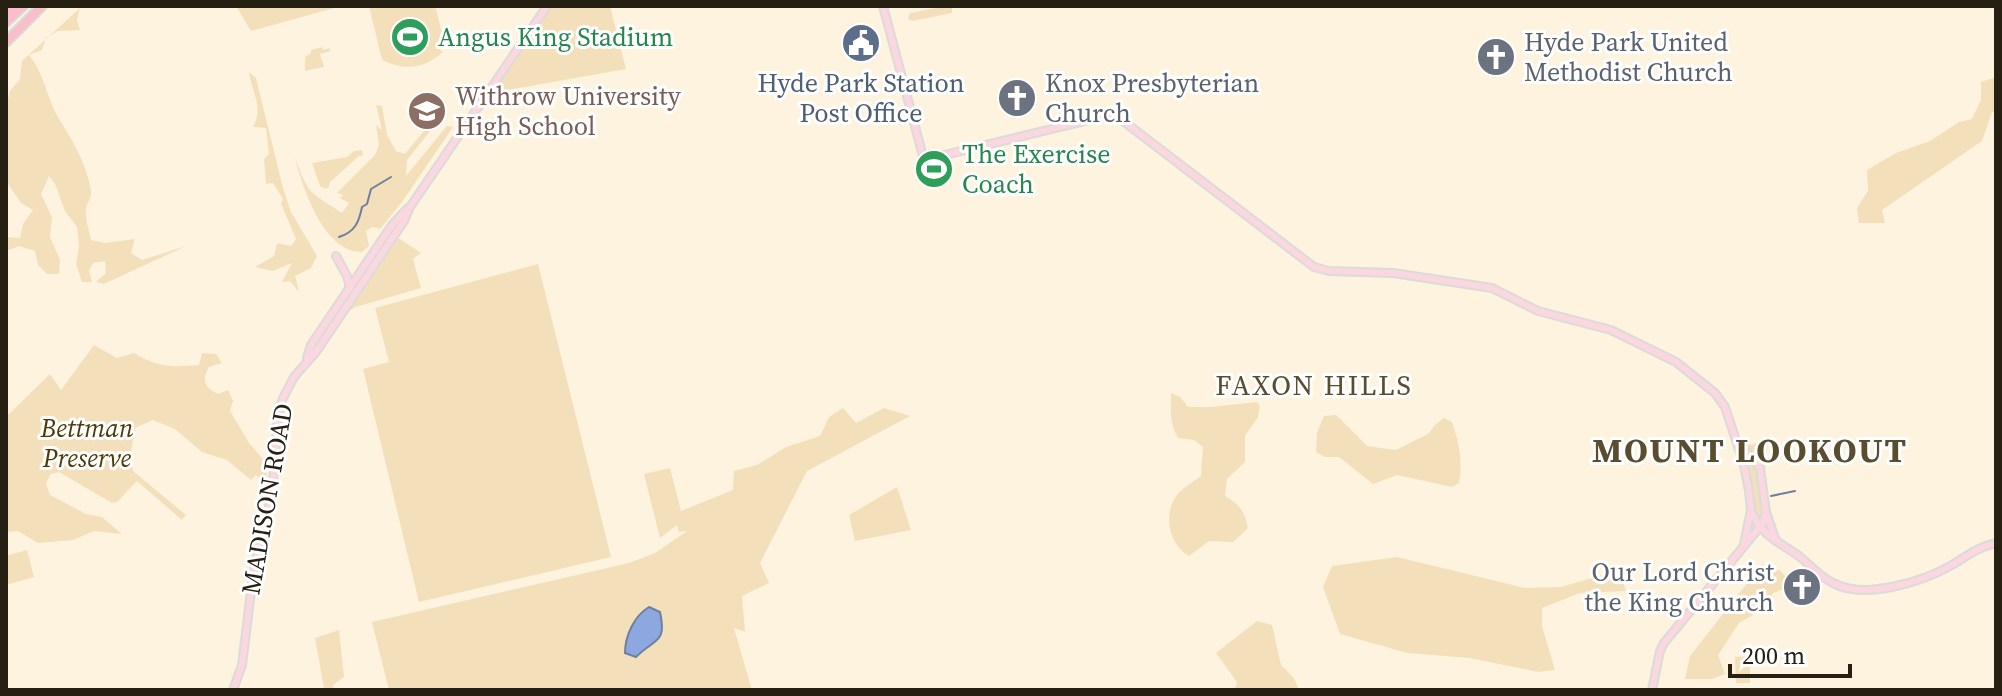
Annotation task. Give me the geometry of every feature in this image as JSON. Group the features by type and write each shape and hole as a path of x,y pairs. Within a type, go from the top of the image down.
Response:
{"highway":[{"path":"6,13 13,6"},
{"path":"6,22 23,6"},
{"path":"6,42 42,6"}],"main road":[{"name":"MADISON ROAD","path":"233,690 242,665 254,566 274,485 279,410 286,392 306,360 311,345 392,225 410,207 547,6"},
{"path":"883,6 924,160 1114,114 1314,267 1329,271 1393,273 1492,288 1538,311 1611,330 1670,358 1715,393 1725,407 1745,470 1752,513 1759,527 1832,583 1869,591 1888,588 1943,569 1980,547 1996,543"},
{"name":"MADISON ROAD","path":"306,360 316,352 334,326 404,221 410,207"},
{"path":"336,256 350,288"},
{"path":"334,326 361,277 360,273"},
{"path":"1734,434 1760,468 1766,512 1776,541"},
{"path":"1745,470 1760,468"},
{"path":"1752,513 1760,517 1766,512"},
{"path":"1652,690 1664,643 1759,527 1766,512"},
{"path":"1744,544 1752,513"}],"green space":[{"path":"236,6 338,6 338,7 251,31"},
{"name":"Angus King Stadium","path":"369,6 435,6 443,36 439,49 443,52 429,62 414,66 399,66 382,60"},
{"path":"547,6 610,6 626,69 502,91 491,89"},
{"path":"952,7 952,13 912,21 908,19 910,13"},
{"path":"80,8 77,20 80,30 58,31 49,36"},
{"path":"45,40 42,50 29,55 86,171 91,191 86,213 91,240 105,243 135,239 131,253 142,260 186,246 104,284 96,282 106,273 105,261 93,263 89,271 92,282 82,282 76,264 79,246 77,227 65,211 49,176 41,194 52,217 50,237 60,260 59,274 47,274 38,265 35,251 19,246 6,251 6,237 20,238 23,224 33,210 21,203 6,181 6,107 10,91 20,79 22,61"},
{"path":"322,47 331,51 320,54 324,67 305,71 305,57 311,50"},
{"path":"249,72 256,78 291,212 317,256 311,268 295,276 299,292 290,281 282,282 292,263 273,271 255,267 274,256 277,243 291,246 296,239 281,204 283,199 273,183 266,184 264,159 269,154 266,128 253,127 257,106"},
{"path":"1996,77 1996,112 1992,112 1982,141 1882,210 1885,223 1859,223 1857,208 1868,191 1867,170 1896,153 1930,141 1959,122 1972,119 1981,100 1981,82"},
{"path":"376,105 382,106 387,135 396,151 405,154 433,120 438,121 407,160 406,176 447,126 453,127 380,229 373,227 366,231 369,246 362,252 336,242 326,230 309,201 295,157 311,191 342,213 349,203 337,193 375,155 379,145 376,125 382,130"},
{"path":"362,150 363,156 359,156 330,182 329,187 320,186 312,163 347,157 354,151"},
{"path":"394,235 421,253 413,259 421,288 342,314"},
{"path":"538,264 611,557 419,602 363,369 389,362 375,308"},
{"name":"Bettman Preserve","path":"94,345 117,358 134,353 158,364 173,366 199,365 202,353 216,354 222,363 209,367 206,383 218,394 228,390 233,401 230,411 249,443 262,458 268,456 266,484 256,475 251,480 227,460 202,452 175,429 153,420 135,428 131,452 128,453 133,471 186,515 182,520 137,481 117,502 112,503 59,472 51,474 46,483 50,495 86,514 102,517 122,534 94,531 73,540 38,543 18,531 8,532 6,538 6,410 9,414 50,374 61,390"},
{"path":"1171,393 1180,397 1188,407 1257,402 1260,406 1258,417 1245,436 1245,462 1227,479 1225,496 1241,509 1248,528 1233,542 1209,541 1189,556 1173,538 1169,514 1177,494 1201,476 1203,447 1194,440 1178,438 1172,421"},
{"path":"843,408 856,423 884,408 910,416 807,471 760,563 769,583 742,596 745,632 734,628 752,690 389,690 372,622 629,563 655,553 687,531 679,532 677,525 660,538 644,474 670,468 681,511 733,490 734,471 757,465 786,447 820,436 829,417"},
{"path":"1336,415 1367,446 1396,450 1428,434 1444,418 1452,422 1460,452 1459,483 1452,487 1397,475 1373,484 1339,457 1325,457 1316,452 1317,433 1324,416"},
{"path":"1742,439 1752,445 1762,440 1768,443 1765,493 1776,541 1759,528 1744,544 1751,510"},
{"path":"897,487 911,530 855,541 849,515"},
{"path":"27,550 34,577 6,585 6,556"},
{"path":"1397,557 1525,588 1561,587 1619,570 1626,591 1580,593 1542,608 1542,626 1555,670 1538,672 1470,658 1407,653 1340,634 1323,587 1332,566"},
{"path":"1762,564 1781,571 1789,581 1784,589 1773,593 1763,609 1739,623 1718,655 1725,674 1712,679 1685,679 1690,656"},
{"path":"1257,621 1272,625 1281,665 1294,678 1299,690 1235,690 1237,682 1216,653"},
{"path":"339,630 344,677 333,685 333,690 320,690 324,688 315,638"},
{"path":"1750,656 1750,683 1736,683 1735,657"}],"water":[{"path":"649,607 660,612 662,630 658,639 636,657 625,653 631,627"}],"waterway":[{"path":"339,237 355,226 371,189 391,177"},
{"path":"1771,496 1795,491"}],"place":[{"name":"Angus King Stadium","path":"410,37"},
{"name":"Hyde Park Station Post Office","path":"861,43"},
{"name":"Hyde Park United Methodist Church","path":"1496,57"},
{"name":"Knox Presbyterian Church","path":"1017,98"},
{"name":"Withrow University High School","path":"427,111"},
{"name":"The Exercise Coach","path":"934,169"},
{"name":"Our Lord Christ the King Church","path":"1802,587"}],"district":[{"name":"FAXON HILLS","path":"1314,385"},
{"name":"MOUNT LOOKOUT","path":"1750,450"}]}
